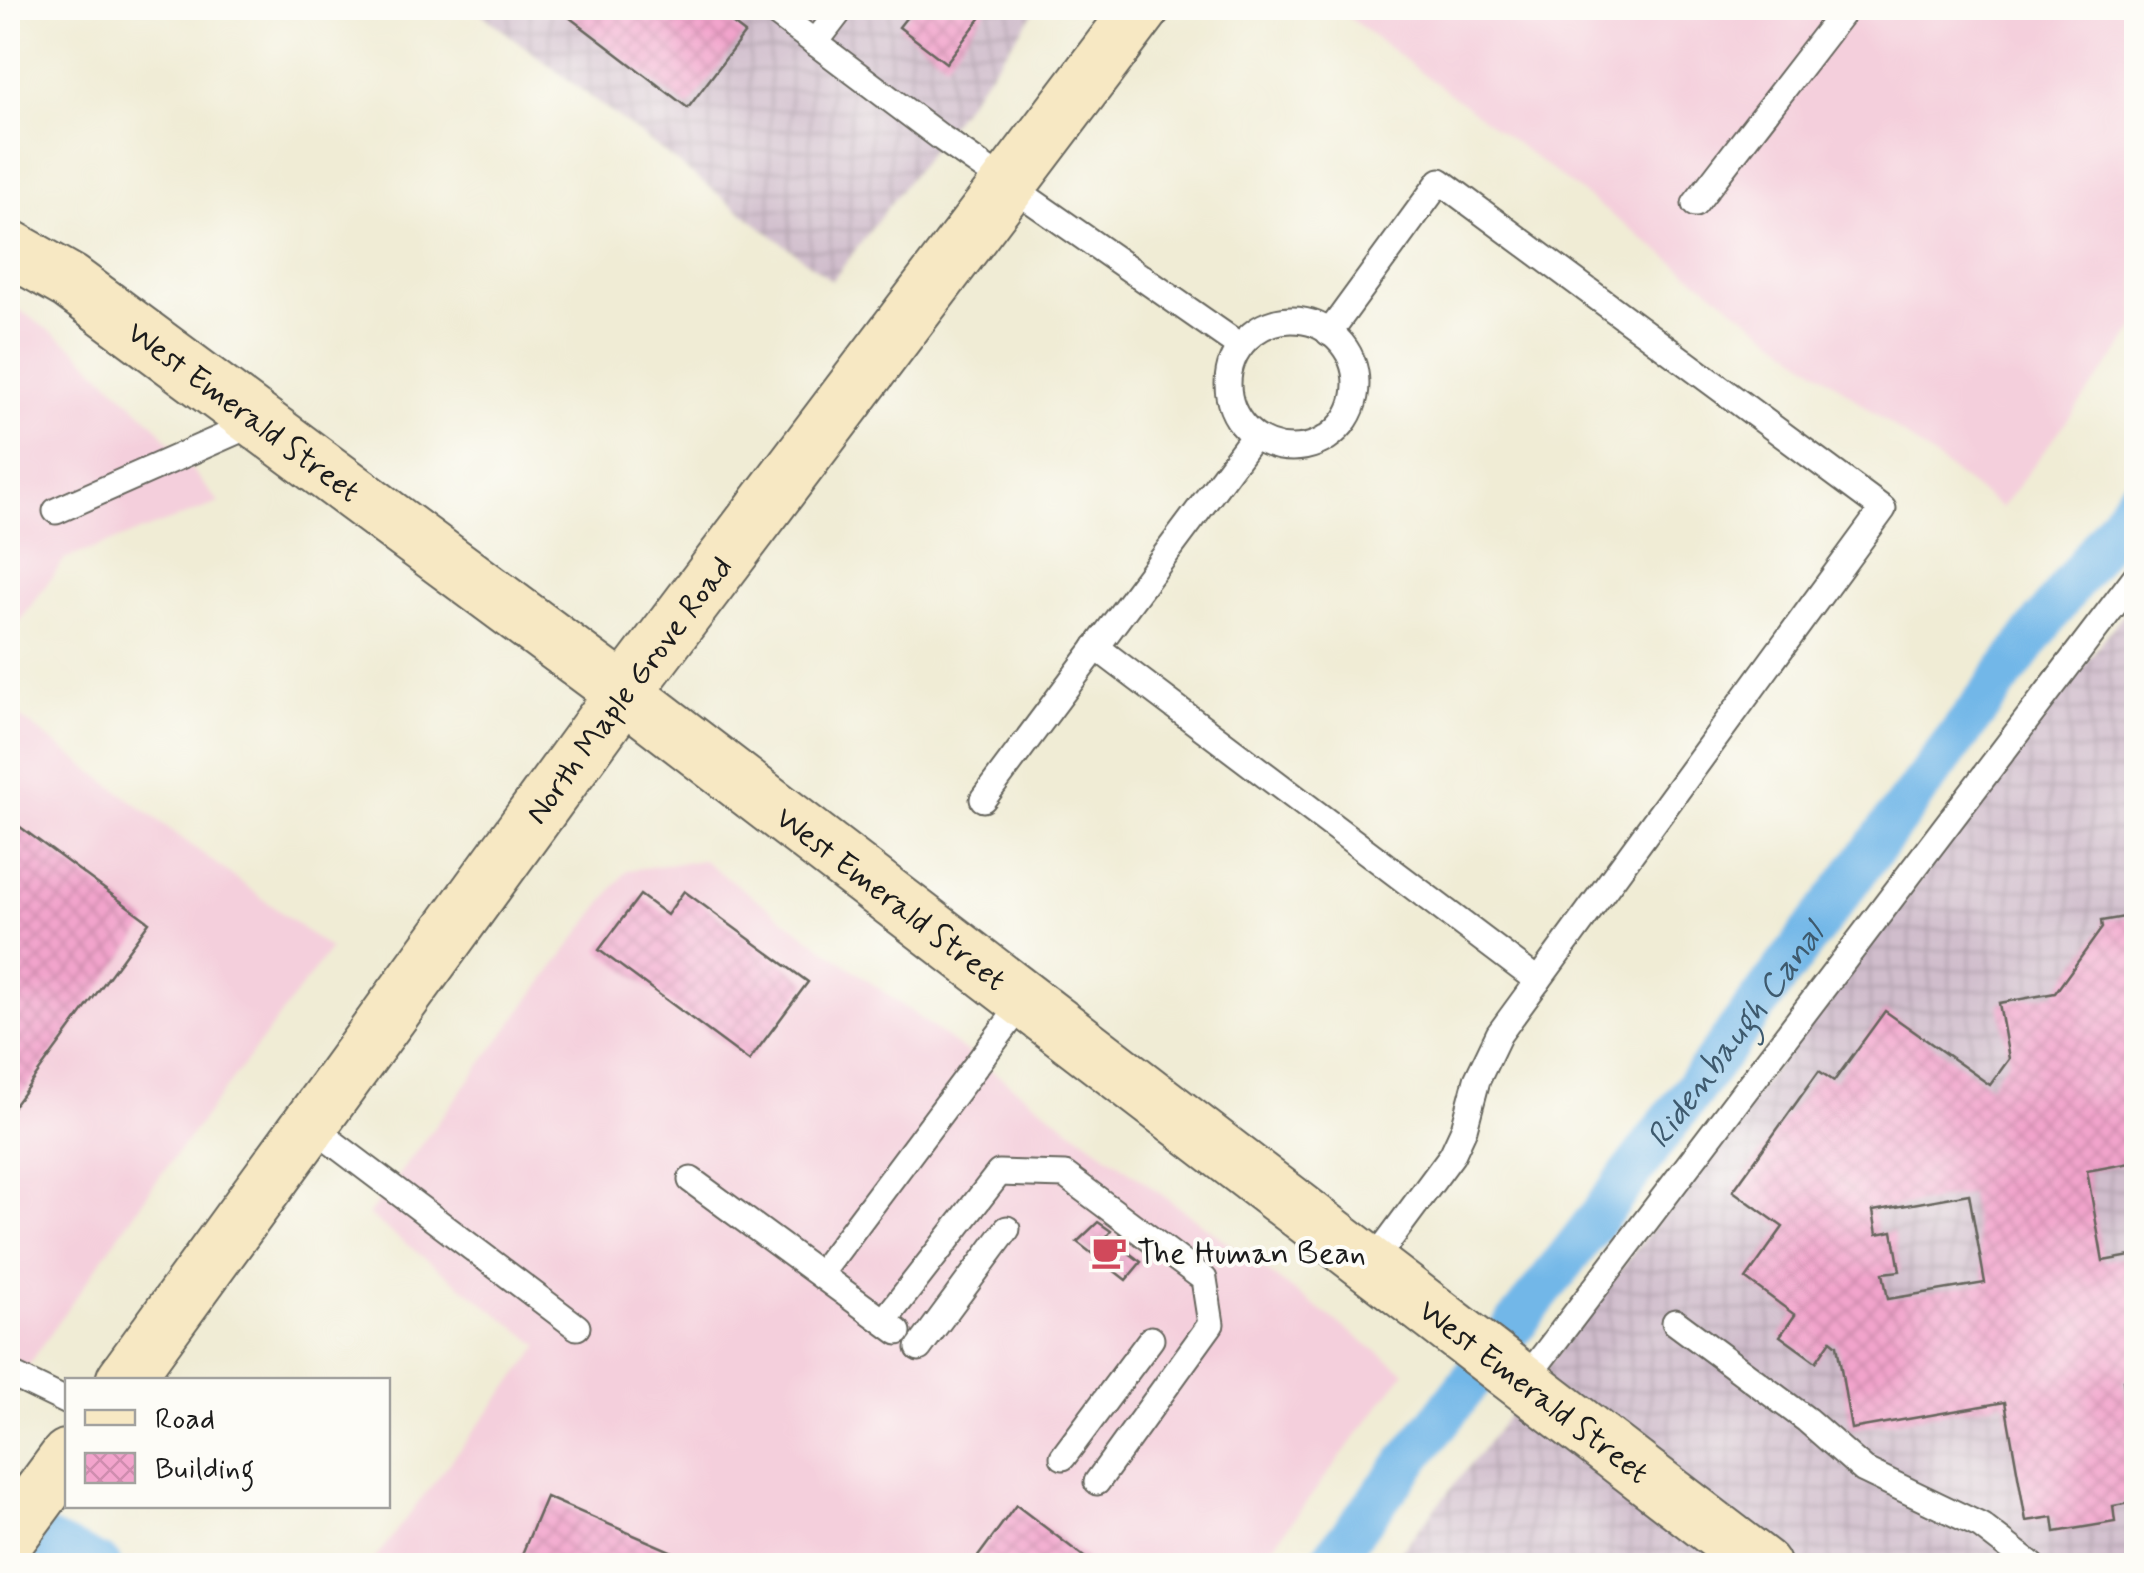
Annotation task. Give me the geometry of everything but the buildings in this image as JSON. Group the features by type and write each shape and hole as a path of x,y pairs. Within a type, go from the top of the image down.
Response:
{"main road":[{"name":"North Maple Grove Road","path":"125,1378 312,1127 624,693 1142,8"},
{"name":"West Emerald Street","path":"8,247 70,282 255,423 624,693 1762,1566"},
{"path":"21,1520 65,1462"}],"lane":[{"path":"768,8 1240,346"},
{"path":"815,42 842,8"},
{"path":"1695,204 1846,8"},
{"path":"1329,333 1440,181 1883,509 1498,1034 1477,1080 1464,1130 1452,1154 1369,1267"},
{"path":"1297,320 1329,333 1349,354 1356,375 1355,397 1347,417 1334,433 1305,447 1273,446 1254,436 1240,421 1227,384 1240,346 1256,331 1276,322 1297,320"},
{"path":"56,511 255,423"},
{"path":"982,799 1254,436"},
{"path":"1517,1380 2136,576"},
{"path":"1096,648 1538,980"},
{"path":"820,1274 1024,1000"},
{"path":"312,1127 577,1327"},
{"path":"691,1180 891,1327 999,1173 1065,1174 1204,1279 1210,1324 1096,1482"},
{"path":"920,1348 1007,1229"},
{"path":"1676,1322 1807,1420 1864,1470 1981,1526 2033,1566"},
{"path":"1063,1457 1150,1339"},
{"path":"8,1374 65,1401"}],"shaded area":[{"path":"474,8 1038,8 832,281"},
{"path":"1336,8 2136,8 2136,329 2001,508"},
{"path":"8,302 73,347 156,426 219,503 65,559 8,638"},
{"path":"2136,597 2136,1565 1389,1566 1485,1446"},
{"path":"8,708 330,949 160,1176 8,1395"},
{"path":"703,860 1405,1372 1259,1565 370,1565 540,1346 368,1215 627,870"}],"waterway":[{"name":"Ridenbaugh Canal","path":"1326,1566 1581,1240 2136,498"},
{"name":"Ridenbaugh Canal","path":"8,1525 101,1566"}],"place":[{"name":"The Human Bean","path":"1109,1252"}]}
